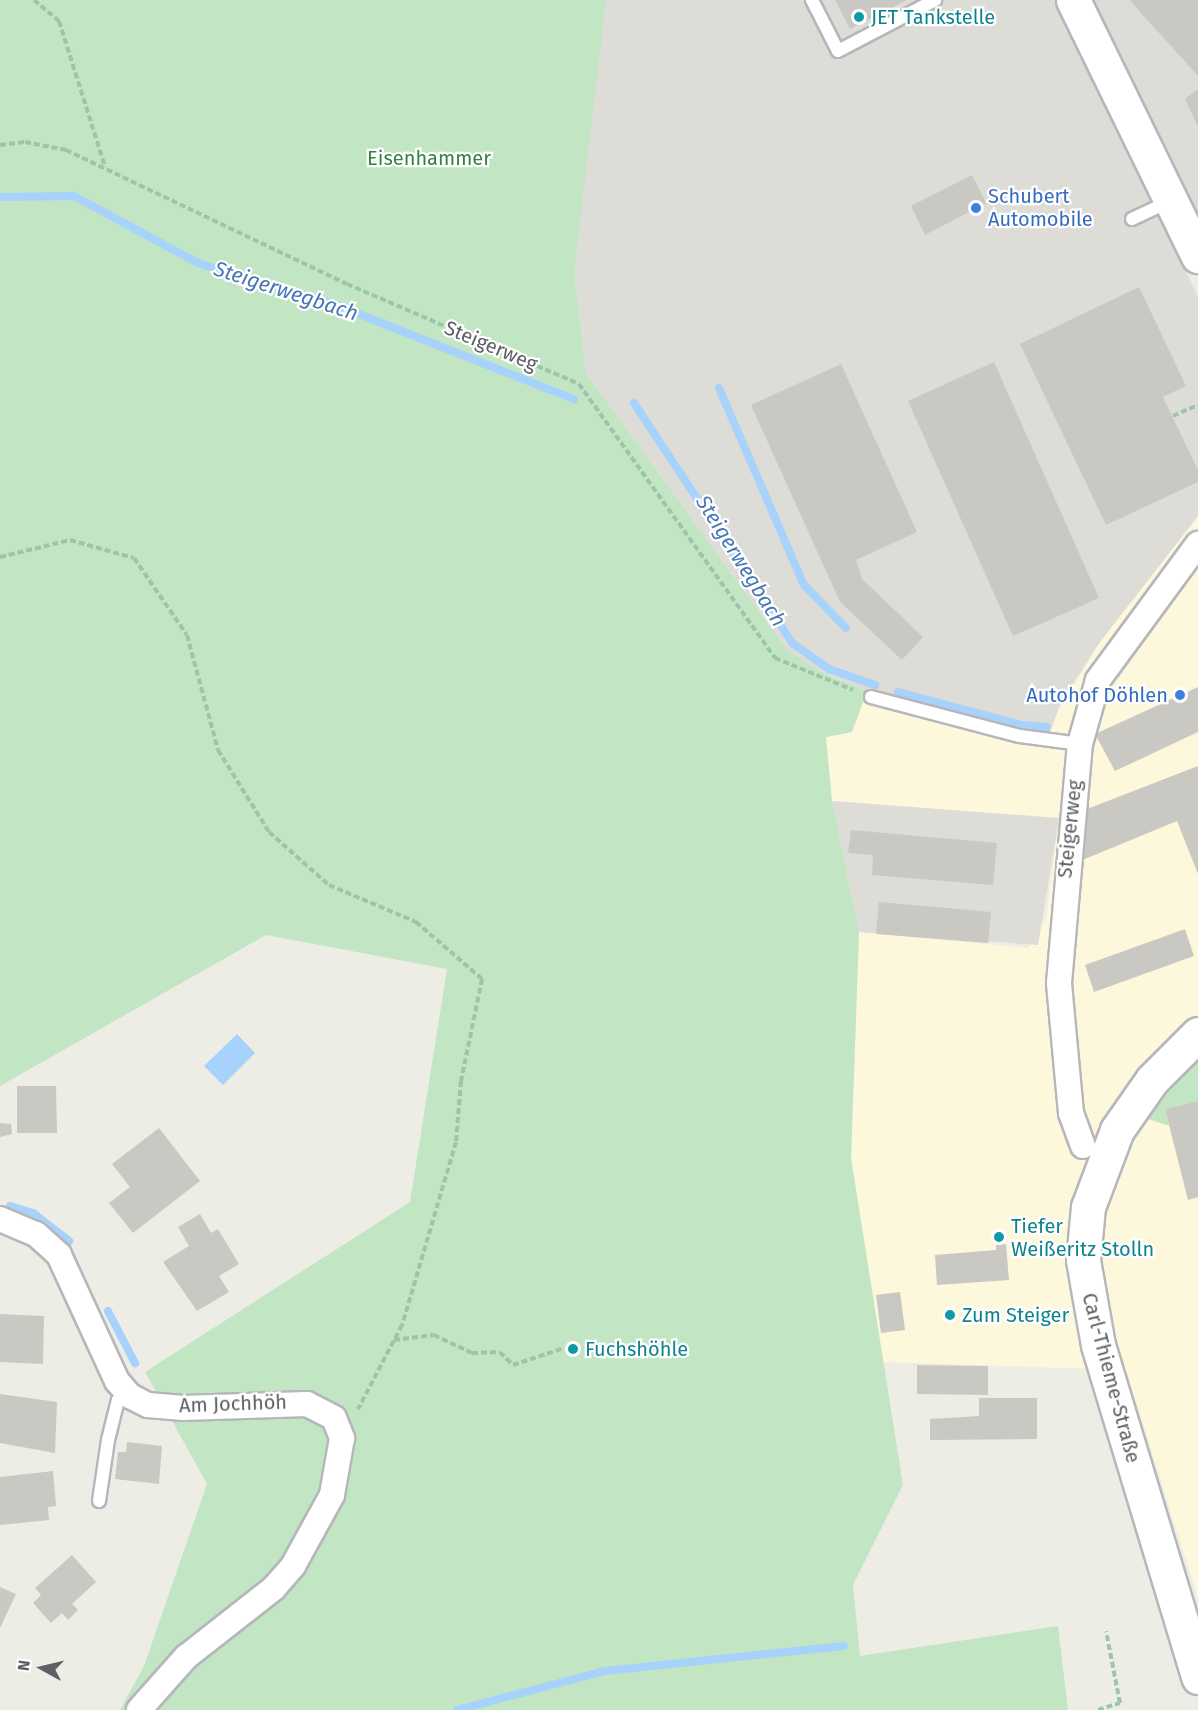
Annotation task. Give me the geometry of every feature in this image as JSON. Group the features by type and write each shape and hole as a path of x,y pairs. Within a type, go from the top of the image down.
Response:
{"main road":[{"path":"1073,0 1198,256"},
{"name":"Carl-Thieme-Straße","path":"1198,1034 1152,1080 1117,1130 1098,1174 1083,1260 1087,1305 1198,1677"}],"street":[{"name":"Steigerweg","path":"1083,1146 1071,1113 1059,983 1080,744 1087,711 1112,658 1198,544"},
{"name":"Am Jochhöh","path":"0,1219 36,1234 59,1255 117,1381 127,1392 148,1405 183,1408 307,1404 334,1419 342,1438"},
{"path":"140,1710 186,1657 274,1588 293,1566 332,1495 342,1438"}],"lane":[{"path":"812,0 838,51 932,1"},
{"path":"904,0 910,13"},
{"path":"1132,219 1171,200"},
{"path":"871,697 1020,736 1080,744"},
{"path":"1083,1146 1098,1174"},
{"path":"99,1501 118,1400 127,1392"}],"path":[{"path":"34,0 59,21 105,167"},
{"name":"Steigerweg","path":"0,145 24,142 66,150 347,284 579,384 775,658 871,697"},
{"path":"1173,417 1198,405"},
{"path":"0,557 70,540 134,558 187,635 219,750 269,832 329,885 416,922 482,979 461,1081 456,1142 394,1340 342,1438"},
{"path":"394,1340 434,1335 472,1353 500,1352 513,1365 561,1349"},
{"path":"1098,1710 1120,1703 1106,1631"}],"shaded area":[{"path":"606,0 1055,0 1198,297 1198,516 1100,642 1061,702 1050,732 1022,730 867,691 825,674 787,650 586,373 562,171"},
{"path":"1092,0 1198,0 1198,217 1163,145"},
{"path":"1198,516 1198,1598 1126,1370 883,1362 851,1158 859,932 1028,948 1046,919 1059,819 832,801 826,737 852,732 867,691 1022,730 1052,722 1100,642"},
{"path":"832,801 1059,818 1038,945 859,932"}],"green space":[{"name":"Eisenhammer","path":"0,0 606,0 574,272 586,373 787,650 825,674 867,691 852,732 826,737 832,801 859,932 851,1158 903,1485 853,1585 860,1656 1058,1626 1068,1710 120,1710 144,1666 207,1484 145,1372 410,1202 447,969 266,935 0,1086"},
{"path":"1198,1059 1198,1101 1165,1109 1169,1126 1146,1118"}],"water":[{"path":"237,1034 255,1053 223,1085 204,1066"}],"building":[{"name":"JET Tankstelle","path":"835,0 907,0 850,29"},
{"path":"1130,0 1198,0 1198,76 1133,4"},
{"path":"1198,89 1198,127 1185,99"},
{"path":"972,175 986,203 925,235 911,206"},
{"path":"1139,287 1186,386 1163,397 1198,470 1198,482 1106,525 1020,344"},
{"path":"994,362 1099,598 1013,636 908,401"},
{"path":"841,364 917,532 856,560 862,579 923,637 902,660 840,602 751,405"},
{"path":"1198,687 1198,732 1115,771 1095,734"},
{"path":"1198,766 1198,874 1177,821 1080,861 1087,809"},
{"path":"851,830 997,843 993,885 872,875 873,855 848,853"},
{"path":"879,902 991,912 988,943 876,934"},
{"path":"1185,929 1194,956 1094,992 1085,965"},
{"path":"17,1086 56,1086 57,1133 17,1133"},
{"path":"1198,1101 1198,1197 1188,1200 1165,1109"},
{"path":"0,1123 11,1124 12,1134 0,1137"},
{"path":"159,1128 200,1181 133,1233 109,1203 130,1187 112,1164"},
{"path":"200,1214 211,1233 218,1229 239,1264 219,1276 229,1292 197,1311 163,1262 189,1246 178,1227"},
{"path":"1006,1244 1009,1280 937,1285 935,1255 996,1250 996,1245"},
{"path":"900,1292 905,1330 881,1333 876,1295"},
{"path":"0,1314 44,1316 43,1364 0,1362"},
{"path":"917,1365 988,1366 988,1395 917,1394"},
{"path":"0,1394 57,1402 55,1453 0,1443"},
{"path":"979,1398 1037,1398 1037,1439 930,1440 930,1419 979,1416"},
{"path":"127,1442 162,1446 159,1484 115,1479 118,1452 126,1452"},
{"path":"53,1471 56,1506 48,1507 49,1520 0,1525 0,1477"},
{"path":"72,1555 96,1582 72,1604 78,1610 68,1620 62,1613 51,1623 33,1603 41,1595 35,1588"},
{"path":"0,1587 16,1594 0,1628"}],"waterway":[{"name":"Steigerwegbach","path":"0,197 74,196 198,263 336,305 574,399"},
{"path":"719,388 804,585 846,628"},
{"name":"Steigerwegbach","path":"634,403 792,643 829,669 875,685"},
{"name":"Steigerwegbach","path":"898,692 1022,725 1047,727"},
{"path":"10,1206 33,1213 69,1241"},
{"path":"108,1311 135,1363"},
{"path":"457,1710 605,1671 844,1646"}],"place":[{"name":"JET Tankstelle","path":"859,17"},
{"name":"Schubert Automobile","path":"976,208"},
{"name":"Autohof Döhlen","path":"1180,695"},
{"name":"Tiefer Weißeritz Stolln","path":"999,1237"},
{"name":"Zum Steiger","path":"950,1315"},
{"name":"Fuchshöhle","path":"573,1349"}]}
